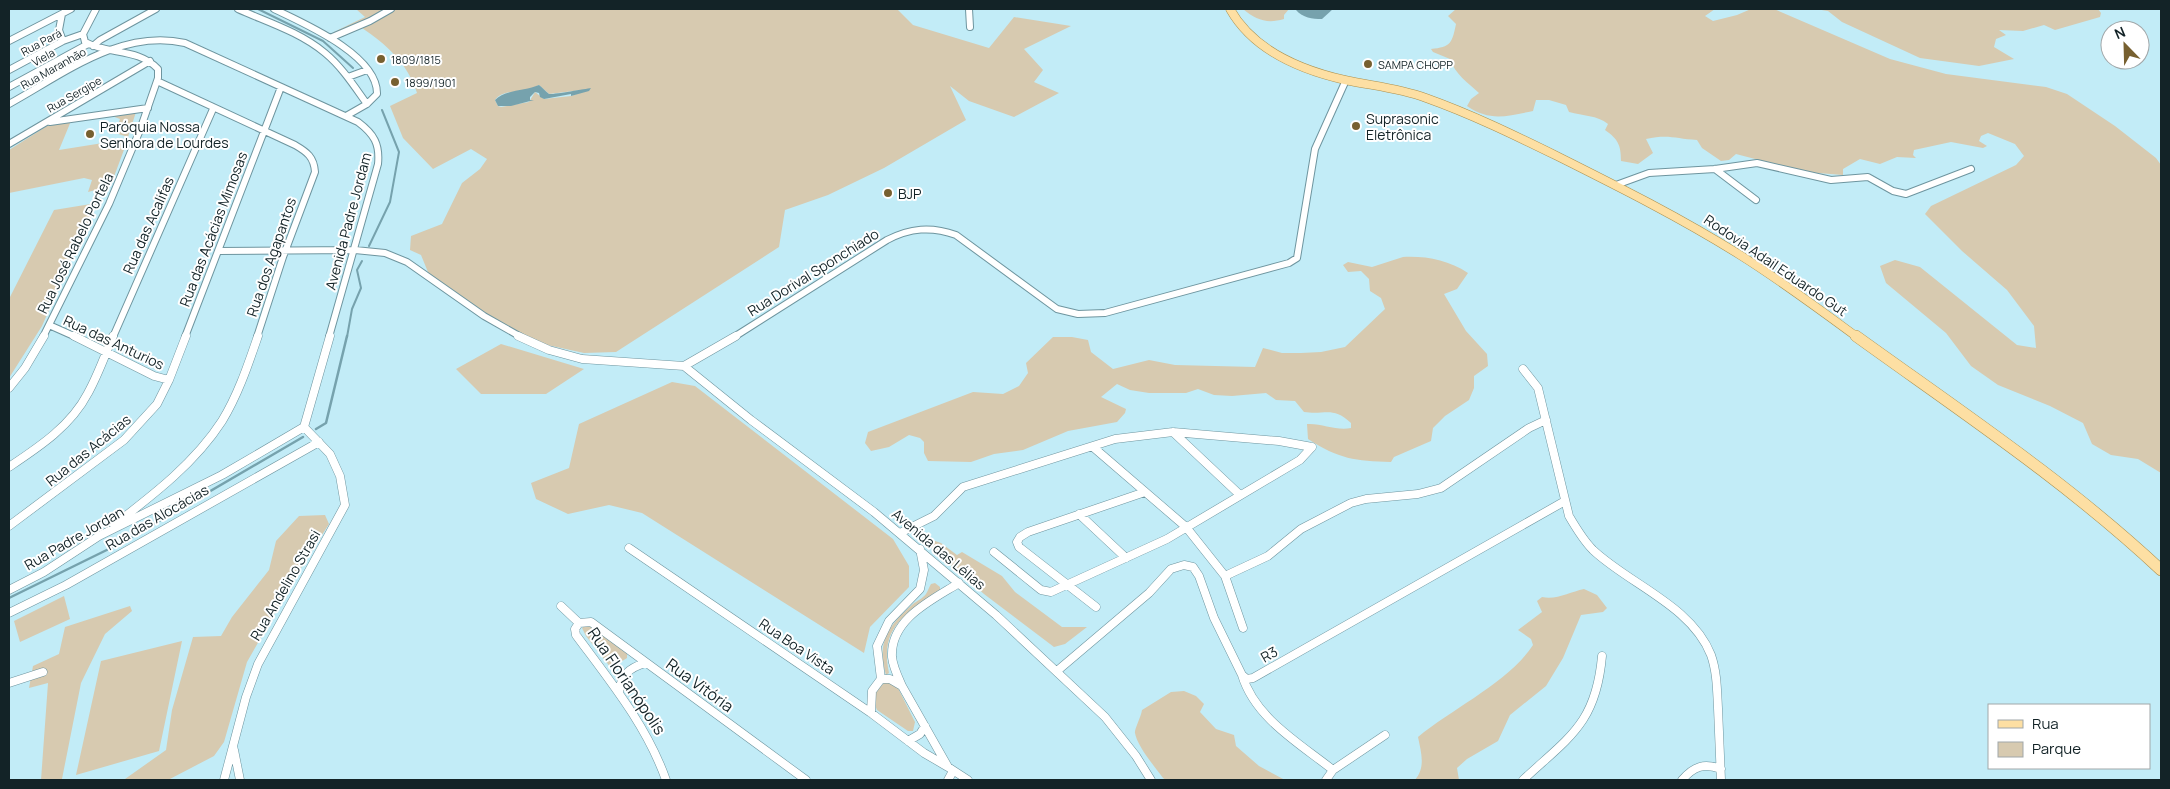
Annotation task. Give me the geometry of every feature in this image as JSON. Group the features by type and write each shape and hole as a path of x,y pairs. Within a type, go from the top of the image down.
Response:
{"main road":[{"name":"Rodovia Adail Eduardo Gut","path":"1230,9 1240,26 1260,44 1296,63 1346,80 1398,89 1449,106 1616,185 1676,216 1768,273 2056,480 2118,530 2161,570"}],"street":[{"path":"9,41 71,9"},
{"path":"96,9 84,32 84,39 90,45 129,53 150,61 158,69 158,81"},
{"name":"Viela","path":"9,88 156,9"},
{"path":"238,9 314,45 331,58 348,77 366,105"},
{"path":"274,9 330,38 350,53 367,70 377,91 376,96 366,105 346,116"},
{"path":"330,38 370,21 392,9"},
{"path":"969,9 970,27"},
{"path":"62,14 58,30 62,38"},
{"name":"Rua Pará","path":"9,70 62,38 84,32"},
{"name":"Avenida Padre Jordam","path":"108,49 160,39 176,40 346,116 358,122 373,134 380,153 378,164 304,427"},
{"name":"Rua Maranhão","path":"9,104 108,49"},
{"name":"Rua Sergipe","path":"9,144 150,61"},
{"path":"348,77 367,70"},
{"name":"Rua Dorival Sponchiado","path":"684,366 743,332 887,240 908,230 935,229 956,235 1057,308 1078,314 1104,313 1134,306 1289,263 1297,258 1311,167 1318,140 1346,80"},
{"name":"Rua José Rabelo Portela","path":"9,388 33,356 118,187 158,81"},
{"name":"Rua dos Agapantos","path":"100,536 143,502 196,453 210,438 229,408 244,375 284,251 315,172 315,162 307,152 213,109 158,81"},
{"name":"Rua das Acácias Mimosas","path":"169,380 281,87"},
{"path":"358,122 366,105"},
{"path":"45,123 148,108"},
{"name":"Rua das Acalifas","path":"9,467 51,437 78,412 213,109"},
{"path":"1616,185 1649,174 1715,169 1758,163 1831,180 1868,177 1893,191 1904,194 1912,193 1971,169"},
{"path":"1715,169 1756,200"},
{"path":"218,251 354,250 374,251 396,256 430,277 484,316 514,334 549,350 582,359 684,366"},
{"name":"Rua das Anturios","path":"49,326 154,376 169,380"},
{"name":"Avenida das Lélias","path":"684,366 751,420 900,533 959,583 1105,717 1136,756 1151,780"},
{"path":"1523,369 1538,388 1569,516 1586,542 1597,553 1678,614 1710,649 1715,662 1721,780"},
{"name":"Rua das Acácias","path":"9,526 124,440 157,404 169,380"},
{"path":"1225,576 1268,556 1301,529 1351,502 1418,494 1440,488 1529,428 1546,420"},
{"path":"143,502 152,509 254,457 304,427"},
{"name":"Rua Andelino Strasi","path":"224,780 246,697 258,664 345,505 346,497 343,486 328,450 304,427"},
{"path":"900,533 920,525 939,512 953,493 962,487 1115,439 1173,432 1279,440 1312,448 1300,460 1167,539 1051,592 1041,590 994,552"},
{"path":"1173,432 1240,495"},
{"name":"Rua das Alocácias","path":"9,613 53,592 319,442"},
{"path":"1093,447 1186,527 1225,576 1243,628"},
{"path":"1096,607 1019,547 1017,542 1020,537 1028,532 1145,492"},
{"name":"R3","path":"1242,675 1250,679 1262,674 1565,501"},
{"name":"Rua Padre Jordan","path":"9,590 44,572 100,536 152,509"},
{"path":"1079,514 1126,558"},
{"name":"Rua Boa Vista","path":"629,548 871,713 908,741 968,780"},
{"path":"871,713 872,691 881,679 877,646 889,621 920,590 924,570 920,549"},
{"path":"1057,671 1149,593 1171,569 1184,565 1193,567 1200,576 1214,618 1242,675 1248,692 1266,717 1333,770"},
{"path":"948,780 951,769 902,686 892,658 892,650 896,636 906,620 959,583"},
{"path":"561,606 577,624"},
{"name":"Rua Vitória","path":"577,624 586,621 592,622 645,663 806,780"},
{"name":"Rua Florianópolis","path":"577,624 576,635 619,692 656,752 666,780"},
{"path":"1523,780 1579,728 1589,715 1600,683 1602,656"},
{"path":"619,692 621,678 624,674 634,667 645,663"},
{"path":"9,683 43,672"},
{"path":"881,679 890,679 902,686"},
{"path":"908,741 920,734 925,726"},
{"path":"1326,780 1333,770 1385,735"},
{"path":"234,748 240,780"},
{"path":"1682,780 1689,772 1700,765 1707,764 1721,769"}],"green space":[{"path":"356,9 897,9 913,25 989,48 1014,17 1071,26 1024,49 1043,70 1034,82 1059,93 1014,117 969,101 950,86 966,120 884,168 828,195 785,210 779,247 616,352 584,353 529,341 484,316 430,277 421,255 410,250 411,236 442,224 462,183 480,169 487,159 471,149 433,169 403,138 390,106 417,93 408,73 387,48 362,28 342,37 334,32 365,17","holes":["539,85 549,94 590,89 571,96 544,99 535,92 529,102 501,107 498,106 495,100 505,93 527,90"]},
{"path":"1243,9 1289,9 1284,15 1284,19 1267,21 1252,16"},
{"path":"1456,9 1715,9 1705,16 1713,21 1737,15 1751,9 1774,9 1890,59 1946,74 2046,87 2067,94 2115,126 2156,158 2161,165 2161,473 2138,459 2111,455 2092,444 2083,423 2050,406 1998,385 1971,366 1946,333 1886,283 1880,266 1895,260 1920,267 2017,345 2036,348 2034,326 2007,290 1962,251 1925,214 1931,206 2016,165 2024,156 2015,144 1988,133 1981,136 1979,141 1987,146 1983,148 1951,142 1914,150 1913,155 1916,158 1897,157 1880,164 1860,159 1843,169 1843,175 1805,172 1736,154 1729,160 1721,161 1702,148 1697,140 1667,137 1646,139 1653,153 1638,164 1621,161 1618,143 1605,130 1608,124 1595,117 1569,112 1566,105 1549,100 1536,100 1533,111 1499,116 1483,114 1467,106 1471,99 1479,93 1458,74 1450,59 1433,52 1431,49 1443,47 1452,40 1456,24 1448,16"},
{"path":"1815,9 2098,9 2101,13 2100,17 2055,30 2044,25 2023,31 1999,30 2006,35 1996,39 1994,47 2014,59 1979,66 1920,58 1842,22 1828,11"},
{"path":"136,112 128,137 115,133 120,119 112,116"},
{"path":"71,121 59,150 128,139 112,182 103,188 88,192 92,180 84,178 9,193 9,150 47,126"},
{"path":"97,203 42,326 9,378 9,299 54,210"},
{"path":"1403,257 1437,260 1453,265 1468,273 1457,289 1444,294 1466,331 1487,354 1488,366 1474,376 1474,388 1469,400 1445,416 1433,428 1431,441 1394,457 1391,462 1348,458 1319,446 1308,439 1307,424 1345,429 1351,428 1351,423 1334,413 1304,412 1295,401 1276,400 1266,393 1232,396 1214,395 1198,389 1186,393 1149,393 1130,390 1117,384 1101,397 1126,409 1117,422 1068,431 1023,450 994,454 971,462 928,461 924,453 924,442 920,438 909,435 889,447 871,451 865,443 868,432 973,392 1003,394 1019,386 1028,373 1026,363 1053,337 1072,337 1088,340 1091,352 1113,369 1149,360 1175,365 1255,367 1263,348 1282,353 1301,353 1321,352 1345,347 1385,309 1381,298 1370,291 1369,279 1361,271 1348,272 1343,265 1348,262 1372,267"},
{"path":"501,344 584,369 546,394 481,394 456,369"},
{"path":"672,382 695,386 893,539 909,566 909,587 870,627 864,653 642,513 609,505 568,514 536,499 531,483 569,468 579,424"},
{"path":"325,515 329,524 296,576 247,662 224,742 214,756 168,780 100,780 125,779 166,750 172,710 193,637 221,636 232,617 269,570 276,541 299,516"},
{"path":"932,540 941,543 957,555 962,552 1002,576 1015,592 1062,627 1087,627 1065,644 1054,647 984,594 928,545"},
{"path":"935,583 940,587 940,591 906,614 892,633 888,644 887,657 889,673 886,675 883,653 884,644 891,627 897,619 927,593 931,584"},
{"path":"1584,589 1597,595 1607,608 1603,612 1581,615 1563,658 1546,686 1510,715 1498,741 1467,759 1457,768 1459,780 1415,780 1422,765 1418,737 1495,683 1523,658 1533,645 1531,639 1518,630 1542,612 1537,601 1542,597 1558,597"},
{"path":"64,596 70,619 20,642 14,621"},
{"path":"130,606 132,611 105,634 81,683 62,779 67,780 41,780 48,683 29,688 33,666 59,654 65,627"},
{"path":"588,623 627,652 627,658 611,668 586,636 582,628"},
{"path":"182,641 159,751 76,775 101,661"},
{"path":"886,681 897,686 915,722 913,731 908,731 877,710 873,700 876,691"},
{"path":"1184,691 1196,696 1204,704 1200,712 1216,729 1234,735 1236,746 1259,766 1285,780 1166,780 1163,778 1143,750 1136,738 1135,731 1142,710 1171,692"}],"water":[{"path":"1333,9 1322,19 1305,16 1296,10"},
{"path":"539,85 549,94 591,88 589,91 571,96 571,94 544,99 540,97 539,93 535,92 530,97 530,100 534,100 511,106 498,106 495,100 509,92"}],"waterway":[{"path":"258,9 323,41 353,68"},
{"path":"369,246 390,202 399,152 382,110"},
{"path":"347,337 352,309 361,288 357,270 362,261"},
{"path":"316,429 326,423 347,336"},
{"path":"9,598 123,542 303,437"}],"place":[{"name":"1809/1815","path":"381,59"},
{"name":"SAMPA CHOPP","path":"1368,64"},
{"name":"1899/1901","path":"395,82"},
{"name":"Suprasonic Eletrônica","path":"1356,126"},
{"name":"Paróquia Nossa Senhora de Lourdes","path":"90,134"},
{"name":"BJP","path":"888,193"}]}
